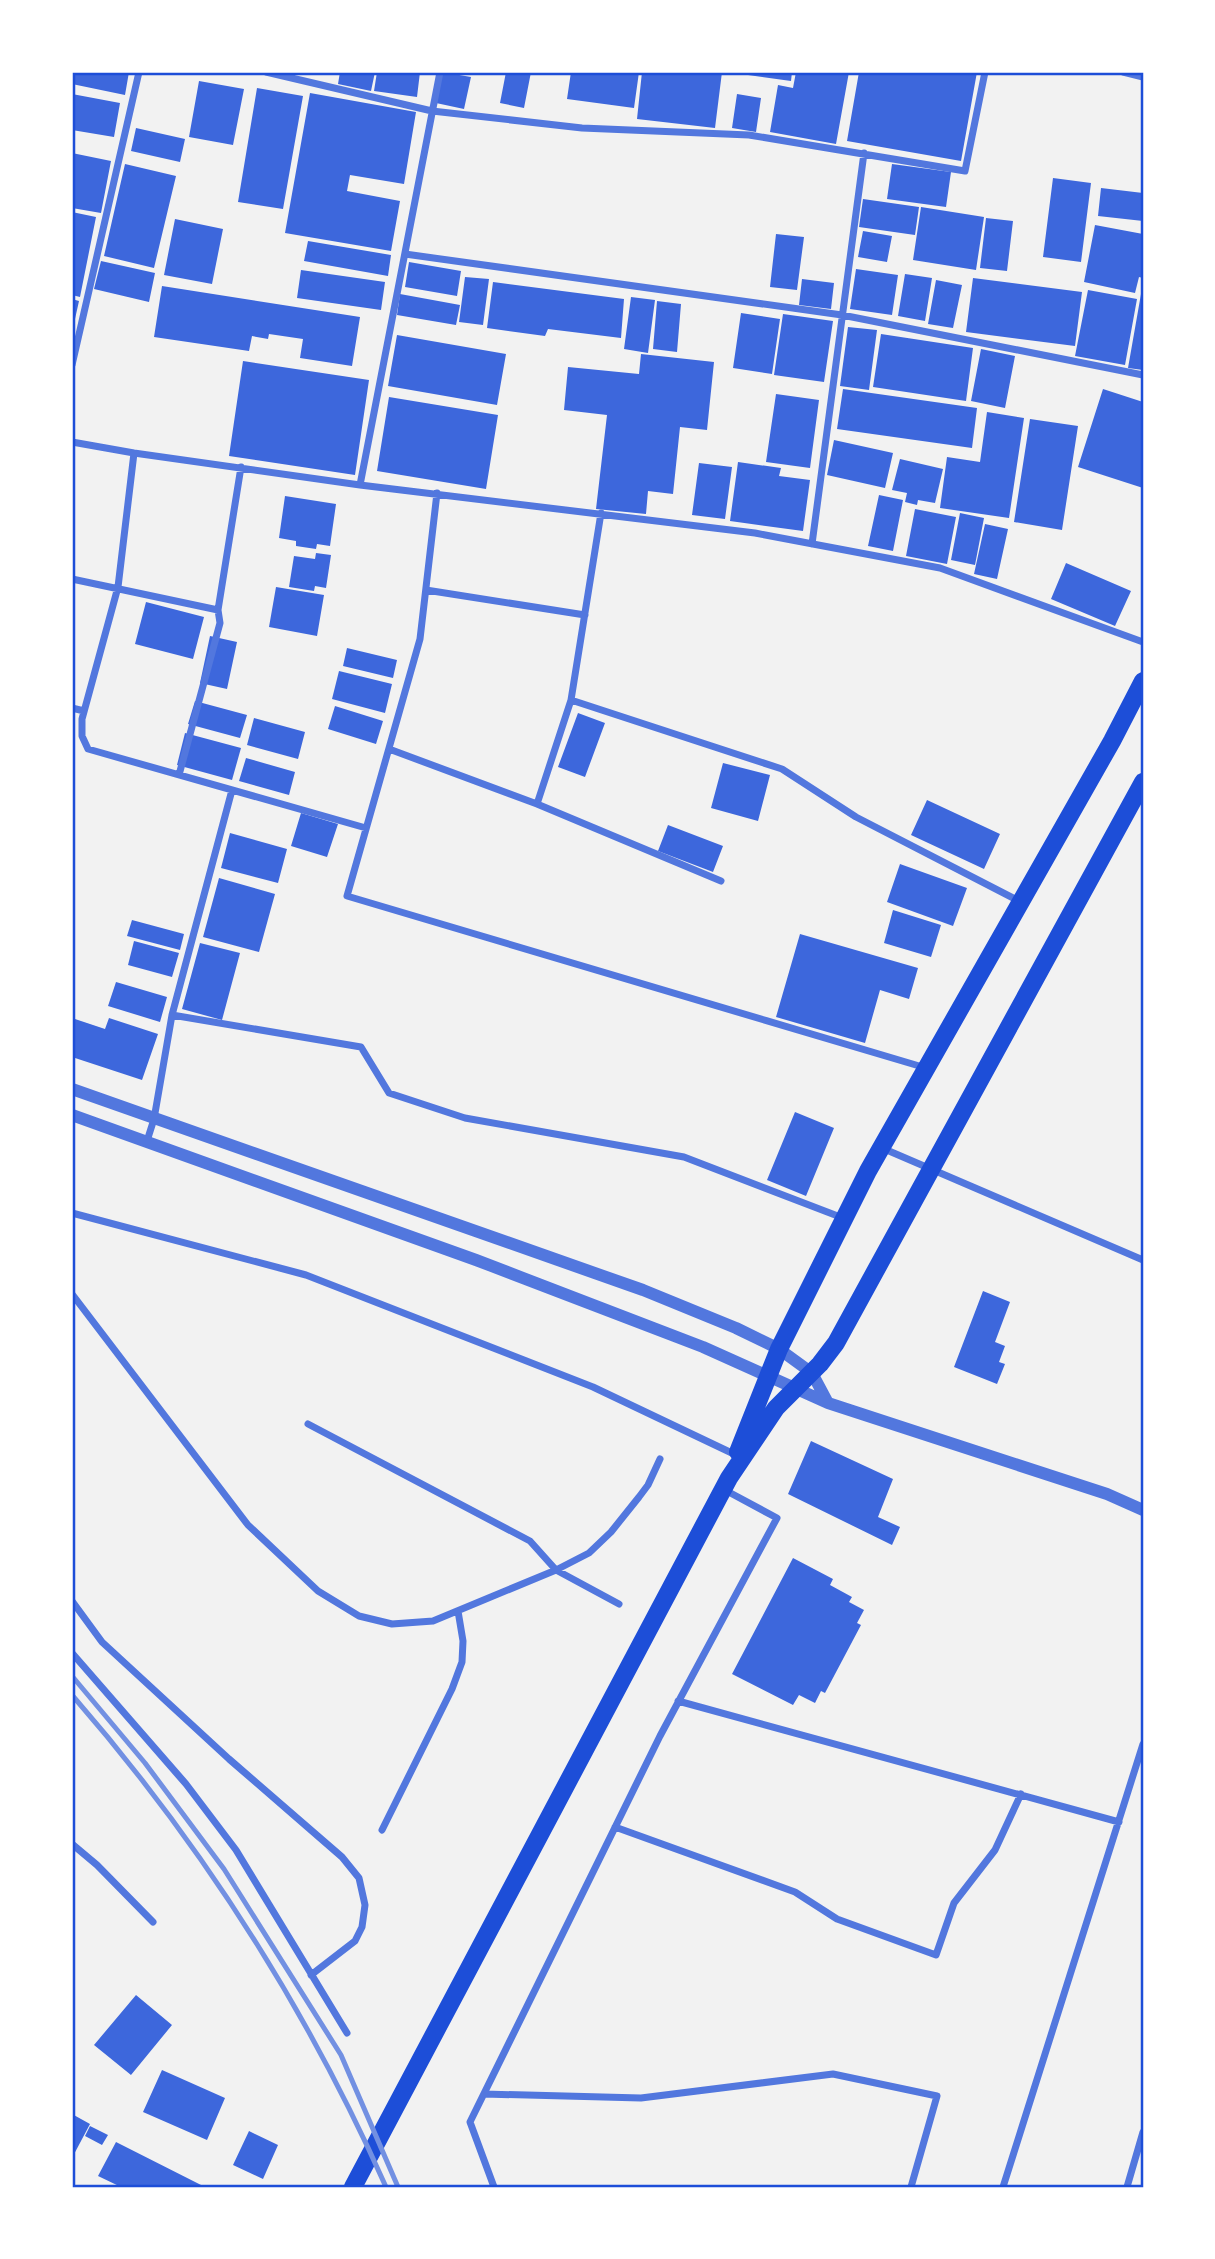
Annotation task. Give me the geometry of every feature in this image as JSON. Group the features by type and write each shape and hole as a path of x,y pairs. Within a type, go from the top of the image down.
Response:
{"main road":[{"path":"726,1484 766,1375 844,1219 881,1148 1112,741 1143,681"},
{"path":"353,2187 726,1484 776,1408 812,1373 836,1343 1143,782"}],"street":[{"path":"72,365 139,72"},
{"path":"266,72 432,111 582,128 748,135 965,171 985,72"},
{"path":"360,485 440,72"},
{"path":"1123,72 1143,77"},
{"path":"812,544 864,153"},
{"path":"405,254 842,315 1143,375"},
{"path":"72,442 360,485 755,533 940,568 1143,642"},
{"path":"134,453 118,587 84,711 82,736 88,749 366,828"},
{"path":"179,775 220,623 218,610 241,467"},
{"path":"438,493 421,639 348,896 926,1068"},
{"path":"537,804 571,700 601,513"},
{"path":"72,579 218,610"},
{"path":"426,590 584,615"},
{"path":"571,700 782,769 856,817 1021,902"},
{"path":"72,708 84,711"},
{"path":"389,749 537,804 721,881"},
{"path":"148,1141 172,1015 232,790"},
{"path":"172,1015 361,1047 389,1093 465,1118 684,1157 844,1219"},
{"path":"72,1089 643,1290 736,1328 779,1349 812,1373 828,1403"},
{"path":"72,1115 488,1264 704,1348 828,1403 1107,1494 1143,1510"},
{"path":"881,1148 1143,1260"},
{"path":"72,1213 306,1275 593,1387 737,1456"},
{"path":"72,1294 248,1525 318,1591 359,1616 392,1624 433,1621 556,1570 589,1553 611,1532 648,1485 660,1459"},
{"path":"308,1424 530,1541 556,1570 619,1604"},
{"path":"494,2187 470,2122 678,1701 777,1518 726,1484"},
{"path":"72,1601 102,1642 342,1857 359,1878 365,1905 362,1927 355,1941 311,1975"},
{"path":"382,1830 452,1689 462,1662 463,1642 458,1611"},
{"path":"72,1653 186,1784 236,1850 347,2033"},
{"path":"678,1701 1119,1822"},
{"path":"1003,2187 1143,1744"},
{"path":"615,1827 795,1892 837,1919 936,1955 954,1903 995,1850 1021,1794"},
{"path":"72,1844 153,1922"},
{"path":"484,2094 641,2098 833,2074 937,2096 911,2187"},
{"path":"1127,2187 1143,2132"}],"building":[{"path":"72,72 129,72 125,95 72,84"},
{"path":"340,72 375,72 371,91 338,84"},
{"path":"377,72 420,72 417,97 374,91"},
{"path":"442,72 471,77 464,109 436,103"},
{"path":"506,72 531,72 524,108 500,103"},
{"path":"571,72 639,72 634,108 567,99"},
{"path":"642,72 722,72 715,128 637,119"},
{"path":"749,72 792,72 791,81 748,75"},
{"path":"796,72 849,72 836,144 770,132 778,85 793,88"},
{"path":"859,72 977,72 961,161 847,141"},
{"path":"199,81 244,89 233,145 189,137"},
{"path":"257,88 303,96 283,209 238,202"},
{"path":"310,93 416,112 404,184 350,175 347,191 400,201 391,251 285,233"},
{"path":"72,94 120,103 114,137 72,130"},
{"path":"737,94 761,98 756,132 732,128"},
{"path":"136,128 185,139 180,162 131,151"},
{"path":"72,153 111,161 101,213 72,208"},
{"path":"125,164 176,176 154,268 104,256"},
{"path":"892,164 951,172 946,207 887,199"},
{"path":"1053,178 1091,183 1081,262 1043,257"},
{"path":"1101,188 1143,193 1143,221 1098,216"},
{"path":"863,199 919,207 915,235 859,227"},
{"path":"921,207 984,217 976,270 913,260"},
{"path":"72,212 96,217 80,297 72,295"},
{"path":"986,218 1013,221 1007,271 980,268"},
{"path":"175,219 223,229 212,284 164,275"},
{"path":"1095,225 1143,234 1143,278 1139,277 1135,293 1084,282"},
{"path":"863,231 892,236 887,262 858,257"},
{"path":"776,234 804,237 797,290 770,287"},
{"path":"308,241 391,255 388,276 304,261"},
{"path":"101,261 155,273 149,302 94,289"},
{"path":"409,262 461,271 457,296 405,287"},
{"path":"856,269 898,275 892,315 850,309"},
{"path":"301,270 385,282 381,310 297,298"},
{"path":"905,274 932,278 925,321 898,316"},
{"path":"465,277 489,279 483,325 459,322"},
{"path":"973,278 1082,292 1075,346 966,332"},
{"path":"802,279 834,283 831,309 799,305"},
{"path":"936,280 962,285 953,328 928,324"},
{"path":"493,282 624,299 621,338 548,329 545,336 487,328"},
{"path":"162,286 360,317 352,366 300,358 303,339 269,334 268,339 252,336 249,351 154,337"},
{"path":"1088,290 1137,299 1125,365 1075,356"},
{"path":"400,294 460,305 456,325 397,315"},
{"path":"1141,294 1143,295 1143,370 1128,368"},
{"path":"631,297 655,300 648,353 624,349"},
{"path":"72,299 79,301 73,328 72,328"},
{"path":"657,301 681,304 677,352 653,349"},
{"path":"741,313 780,319 772,374 733,368"},
{"path":"783,314 833,321 824,382 774,375"},
{"path":"848,327 877,330 869,390 840,386"},
{"path":"881,334 973,348 966,401 873,387"},
{"path":"397,335 506,354 497,405 388,386"},
{"path":"981,349 1015,356 1005,408 971,401"},
{"path":"641,354 714,362 707,430 680,427 673,494 648,491 646,514 596,509 607,415 564,410 568,367 639,374"},
{"path":"243,361 369,380 355,475 229,456"},
{"path":"843,389 977,408 972,448 837,429"},
{"path":"1103,389 1143,402 1143,488 1078,467"},
{"path":"776,394 819,400 810,468 766,462"},
{"path":"389,397 498,415 486,489 377,471"},
{"path":"987,412 1024,418 1009,518 940,508 947,457 980,462"},
{"path":"1030,419 1078,426 1062,530 1014,522"},
{"path":"834,440 893,453 885,488 827,475"},
{"path":"900,459 943,469 935,503 918,500 917,505 905,502 907,493 892,490"},
{"path":"738,462 781,468 779,476 810,480 803,531 730,521"},
{"path":"699,463 732,467 725,519 692,515"},
{"path":"879,495 903,500 893,551 868,546"},
{"path":"285,496 336,504 330,546 317,544 316,549 296,546 296,541 279,538"},
{"path":"915,509 956,517 947,564 906,556"},
{"path":"960,513 984,518 975,565 951,560"},
{"path":"985,524 1008,529 997,579 974,574"},
{"path":"316,553 331,555 326,588 315,586 314,591 289,587 294,556 315,559"},
{"path":"1066,563 1131,591 1115,626 1051,599"},
{"path":"276,587 324,595 317,636 269,627"},
{"path":"146,602 204,617 193,659 135,644"},
{"path":"210,636 237,642 227,689 200,683"},
{"path":"347,648 397,660 393,678 343,666"},
{"path":"339,671 392,684 385,713 332,699"},
{"path":"195,701 247,715 240,738 188,724"},
{"path":"335,706 383,721 376,744 328,729"},
{"path":"578,713 605,723 585,777 558,767"},
{"path":"254,718 305,732 298,759 247,745"},
{"path":"185,733 241,748 232,780 177,765"},
{"path":"246,758 295,772 289,795 239,781"},
{"path":"723,763 770,775 758,821 711,808"},
{"path":"927,800 1000,834 984,869 911,835"},
{"path":"301,813 338,824 327,857 291,846"},
{"path":"668,825 723,846 713,872 658,851"},
{"path":"230,833 287,849 278,883 221,868"},
{"path":"900,864 967,888 953,926 887,902"},
{"path":"219,878 275,894 259,952 203,937"},
{"path":"893,910 941,925 931,957 884,943"},
{"path":"132,920 184,934 180,950 127,936"},
{"path":"800,934 918,968 909,999 880,990 865,1043 776,1017"},
{"path":"134,941 179,953 172,977 128,965"},
{"path":"200,943 240,953 222,1020 182,1009"},
{"path":"116,982 167,997 160,1022 108,1006"},
{"path":"72,1018 105,1029 109,1018 158,1034 142,1080 72,1057"},
{"path":"795,1112 834,1128 806,1196 767,1180"},
{"path":"983,1291 1010,1302 995,1342 1005,1346 999,1362 1005,1364 997,1384 954,1367"},
{"path":"811,1441 893,1479 878,1517 900,1527 892,1545 788,1494"},
{"path":"793,1558 833,1579 830,1585 852,1597 849,1602 864,1610 857,1623 861,1625 825,1693 821,1691 815,1703 799,1695 793,1705 732,1674"},
{"path":"136,1995 172,2025 131,2075 94,2045"},
{"path":"162,2070 225,2098 207,2140 143,2112"},
{"path":"72,2114 90,2124 72,2158"},
{"path":"90,2126 108,2135 102,2145 85,2136"},
{"path":"249,2131 278,2145 263,2179 233,2165"},
{"path":"116,2142 205,2187 121,2187 98,2176"}],"railway":[{"path":"72,1676 145,1763 224,1869 341,2055 398,2187"},
{"path":"72,1695 164,1809 247,1929 322,2056 386,2187"}]}
